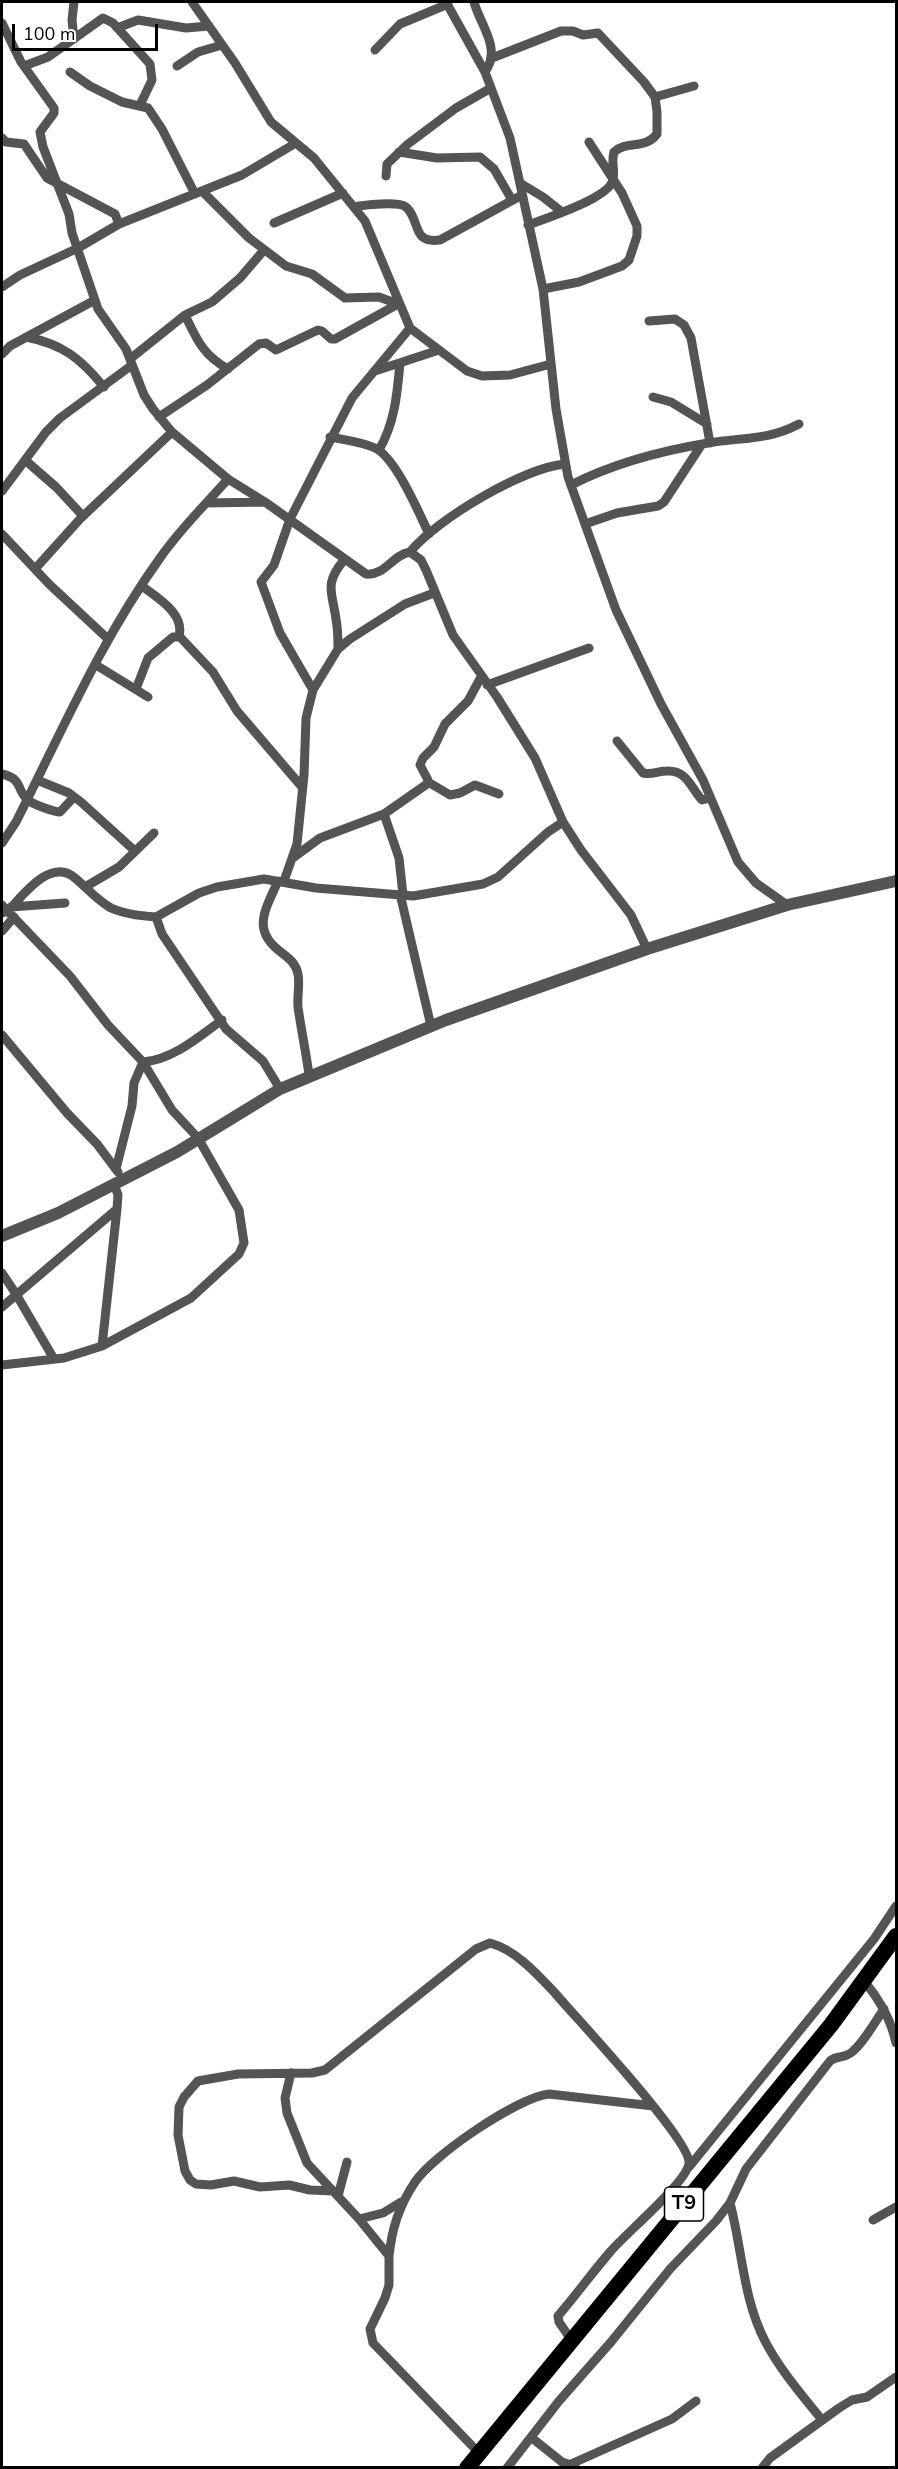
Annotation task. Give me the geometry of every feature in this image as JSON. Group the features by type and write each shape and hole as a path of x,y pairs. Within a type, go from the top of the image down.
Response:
{"highway":[{"name":"T9","path":"467,2468 831,2025 897,1936"}],"street":[{"path":"74,2 72,20 74,39"},
{"path":"192,2 271,122 314,158 365,221 410,328 467,371 482,376 510,375 551,364"},
{"path":"474,2 492,48 492,58 485,72"},
{"path":"375,50 400,24 447,3 485,72 510,138 520,183 543,289 565,464 585,524 631,644 703,780 738,862 756,883 786,905"},
{"path":"24,66 44,59 102,18 113,23 151,65 152,80 140,105"},
{"path":"117,28 138,20 186,28 209,26"},
{"path":"2,23 24,66 54,108 54,113 40,132 43,147 69,214 78,248 103,318 117,335 144,395 159,417 172,432 228,479 290,519 344,560 370,574 383,570 395,557 410,552 429,534 476,502 538,469 565,464"},
{"path":"492,58 561,31 573,31 582,35 598,33 655,97 657,134 649,142 624,146 614,152 613,180 609,186 594,197 528,225"},
{"path":"177,66 198,52 222,45"},
{"path":"70,72 90,86 122,102 148,108 199,192 264,250 286,266 312,274 345,298 379,297 398,304"},
{"path":"655,97 694,86"},
{"path":"386,176 387,164 399,152 456,108 491,88"},
{"path":"2,138 6,142 24,144 36,158 42,172 57,184 115,214 119,224"},
{"path":"543,289 579,282 628,262 638,229 613,180 589,142"},
{"path":"2,288 20,275 78,248 119,224 242,175 296,143"},
{"path":"399,152 437,158 480,157 494,169 512,200"},
{"path":"520,183 543,196 562,212"},
{"path":"274,223 343,193"},
{"path":"354,207 371,203 402,205 408,209 421,236 430,241 440,240 522,195"},
{"path":"2,491 46,432 60,418 104,387 185,315 212,302 240,278 264,250"},
{"path":"2,354 10,346 95,300"},
{"path":"159,417 228,369 259,344 266,344 276,350 318,330 331,339 335,339 398,304"},
{"path":"185,315 204,350 212,360 228,369"},
{"path":"585,524 618,513 658,506 664,502 706,443 707,424 694,346 689,334 684,325 675,319 649,321"},
{"path":"312,690 280,633 260,583 274,566 290,519 352,398 410,328"},
{"path":"26,337 63,348 77,358 104,387"},
{"path":"2,338 10,346"},
{"path":"375,371 439,350"},
{"path":"379,450 392,425 395,413 400,363"},
{"path":"653,397 671,402 707,424"},
{"path":"571,485 614,465 706,443 768,437 799,424"},
{"path":"35,569 83,516 172,432"},
{"path":"330,437 379,450 385,455 408,491 429,534"},
{"path":"25,460 83,516"},
{"path":"2,843 38,780 108,639 179,532 228,479"},
{"path":"207,503 265,502"},
{"path":"2,534 108,639"},
{"path":"410,552 421,560 453,636 502,704 535,758 563,822 581,850 631,915 647,949"},
{"path":"338,649 336,620 329,589 334,572 344,560"},
{"path":"142,586 176,616 180,627 179,636 213,672 237,711 302,788"},
{"path":"309,1075 298,1006 298,976 290,959 271,945 262,929 264,914 294,857 302,788 306,718 312,690 338,649 350,639 405,604 434,593"},
{"path":"136,689 148,658 173,637 179,636"},
{"path":"499,794 475,785 460,793 450,795 428,782 420,761 434,747 445,724 484,681 589,648"},
{"path":"96,665 148,697"},
{"path":"617,741 643,773 668,771 678,773 689,780 702,800 710,798"},
{"path":"2,774 14,779 27,800 57,812 74,797"},
{"path":"38,780 74,797 87,806 135,851"},
{"path":"294,857 320,838 384,814 422,789 428,782"},
{"path":"384,814 399,858 401,895 431,1026"},
{"path":"2,931 6,909 36,882 50,874 68,873 111,908 156,917 199,893 217,887 264,879 316,888 424,895 488,882 563,822"},
{"path":"85,887 120,866 154,833"},
{"path":"2,1236 58,1213 117,1178 198,1138 280,1089 431,1026 647,949 786,905 897,881"},
{"path":"6,909 65,903"},
{"path":"2,1365 54,1359 102,1346 191,1298 239,1254 244,1243 239,1210 198,1138 172,1110 143,1062 108,1025 70,976 6,909"},
{"path":"156,917 162,934 234,1038 263,1061 280,1089"},
{"path":"143,1062 157,1061 176,1052 222,1020"},
{"path":"2,1035 66,1113 85,1129 117,1178"},
{"path":"102,1346 117,1209 117,1178 135,1083 143,1062"},
{"path":"2,1307 117,1209"},
{"path":"2,1273 54,1359"},
{"path":"572,2341 559,2322 558,2316 611,2250 647,2216 688,2167 874,1939 897,1906"},
{"path":"335,2194 289,2185 260,2187 234,2181 202,2185 190,2180 181,2156 178,2115 184,2097 198,2081 210,2078 238,2074 312,2073 325,2070 476,1949 490,1943 508,1951 538,1975 653,2106 683,2145 689,2158 688,2167"},
{"path":"864,1981 878,1996 890,2020 897,2043"},
{"path":"507,2468 532,2439 559,2401 611,2342 670,2269 703,2236 730,2203 746,2169 813,2082 836,2056 848,2055 856,2048 884,2009"},
{"path":"291,2073 285,2098 291,2124 306,2163 359,2219 389,2256"},
{"path":"479,2453 373,2343 370,2328 389,2285 389,2256 398,2212 404,2199 423,2172 472,2133 517,2104 537,2096 566,2095 653,2106"},
{"path":"335,2194 347,2162"},
{"path":"359,2219 383,2213 404,2199"},
{"path":"730,2203 748,2289 765,2341 785,2372 822,2420"},
{"path":"873,2220 897,2207"},
{"path":"762,2468 770,2458 822,2420 852,2400 867,2397 897,2377"},
{"path":"532,2439 562,2462 575,2466 672,2419 696,2401"}]}
